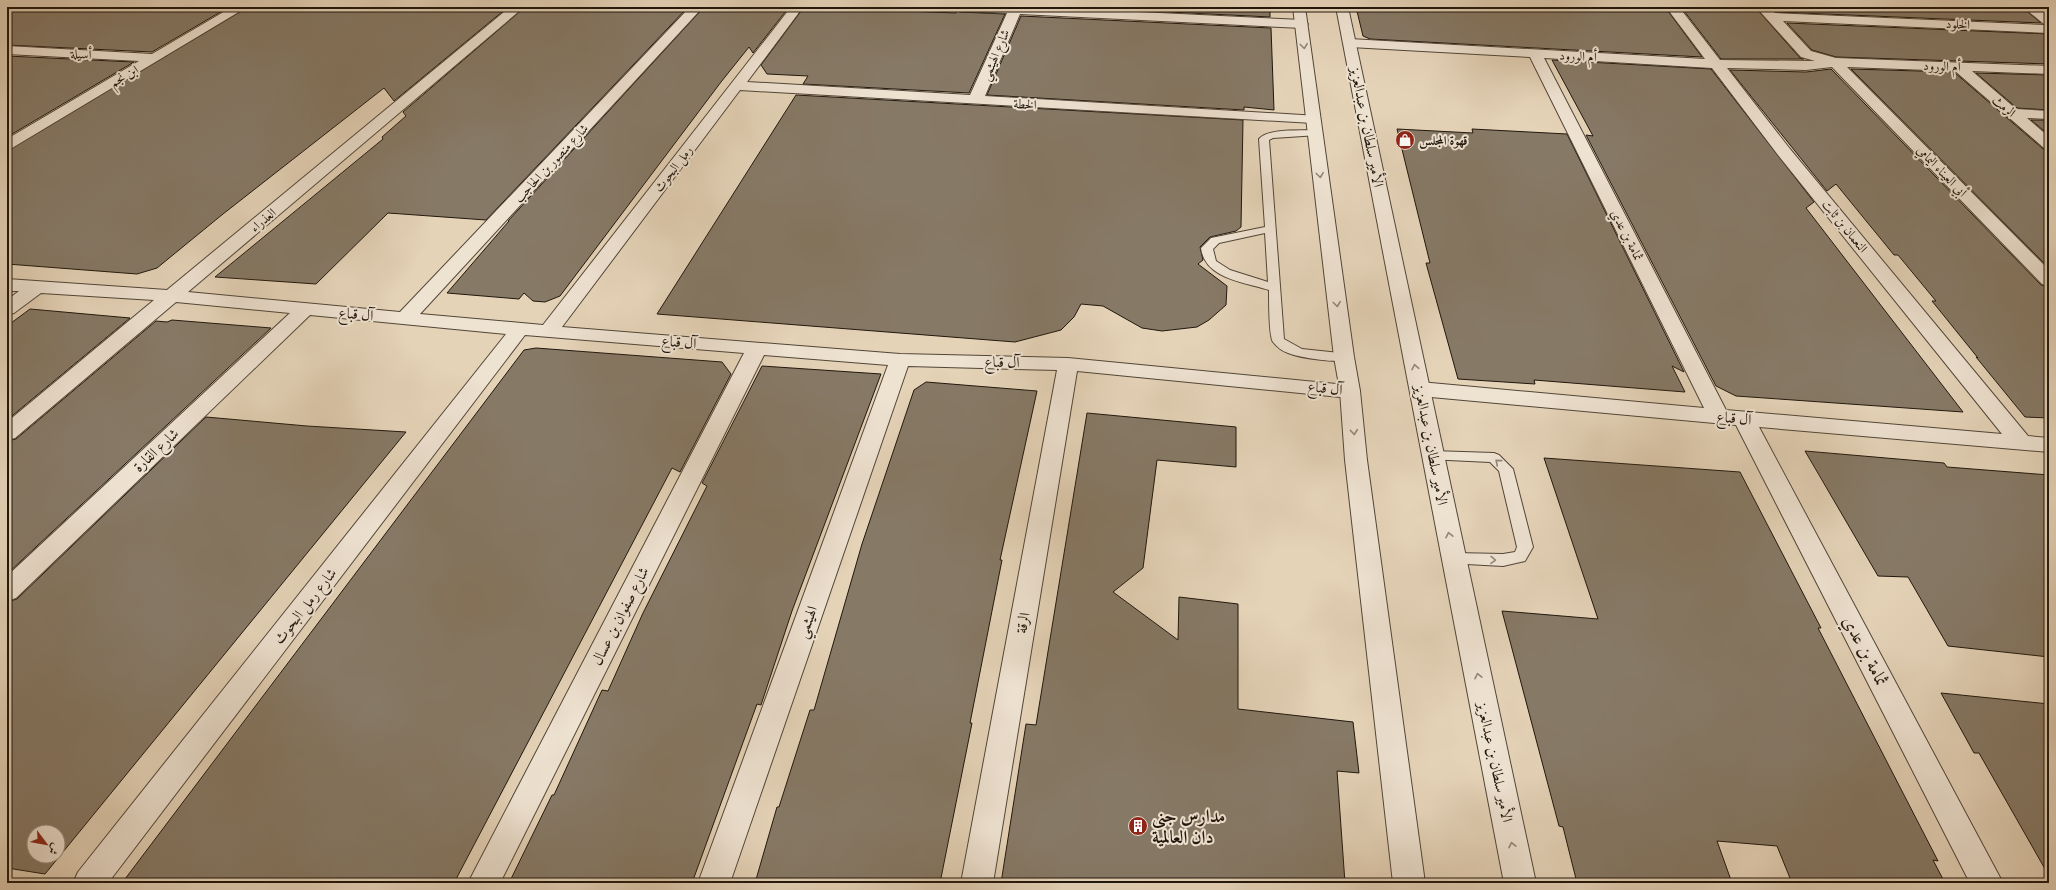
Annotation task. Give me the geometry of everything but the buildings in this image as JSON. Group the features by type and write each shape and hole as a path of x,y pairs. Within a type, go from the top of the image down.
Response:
{"street":[{"name":"ابن نجم","path":"7,145 241,7"},
{"name":"العذراء","path":"7,433 518,7"},
{"name":"شارع منصور بن الحاجب","path":"404,319 697,7"},
{"name":"رمل البحوث","path":"549,331 797,7"},
{"path":"960,7 1015,10 1121,11 1301,16 1344,357 1350,391 1356,460 1409,883"},
{"name":"الأمير سلطان بن عبدالعزيز","path":"1342,7 1420,389 1432,456 1520,883"},
{"name":"النعمان بن ثابت","path":"1672,7 1715,64 2021,442"},
{"path":"1860,7 1875,20"},
{"path":"2029,7 2049,22"},
{"name":"شارع الهيثمي","path":"975,101 1015,10"},
{"path":"1766,12 1806,54 1835,62"},
{"name":"الخلود","path":"1766,12 1875,20 2049,29"},
{"name":"أم الورود","path":"1350,43 1715,64 1806,66 1835,62 2049,70"},
{"name":"أسيلة","path":"7,50 155,58"},
{"name":"ثمامة بن عدي","path":"1535,54 1732,418 1987,883"},
{"name":"أبي العيناء اليمامي","path":"1835,62 2049,280"},
{"name":"الرمث","path":"1959,66 2049,145"},
{"name":"الخطة","path":"737,86 975,101 1314,126"},
{"path":"2013,113 2049,115"},
{"name":"آل قباع","path":"7,285 171,296 404,319 900,360 1068,364 1350,391"},
{"path":"7,309 37,287"},
{"name":"شارع القارة","path":"7,591 305,310"},
{"name":"شارع رمل البحوث","path":"89,883 520,329"},
{"name":"شارع صفوان بن عسال","path":"484,883 757,348"},
{"name":"الهيثمي","path":"714,883 900,360"},
{"name":"الرقة","path":"977,883 1068,364"},
{"name":"آل قباع","path":"1420,389 1732,418 2049,445"}],"lane":[{"path":"1314,126 1271,135 1264,139 1278,340 1283,346 1296,352 1344,357"},
{"path":"1270,229 1215,240 1207,248 1209,260 1214,266 1224,271 1274,288"},
{"path":"1432,456 1494,458 1506,469 1525,547 1520,557 1503,560 1454,559"}],"place":[{"name":"قهوة المجلس","path":"1405,140"},
{"name":"مدارس جنى دان العالمية","path":"1138,826"}]}
